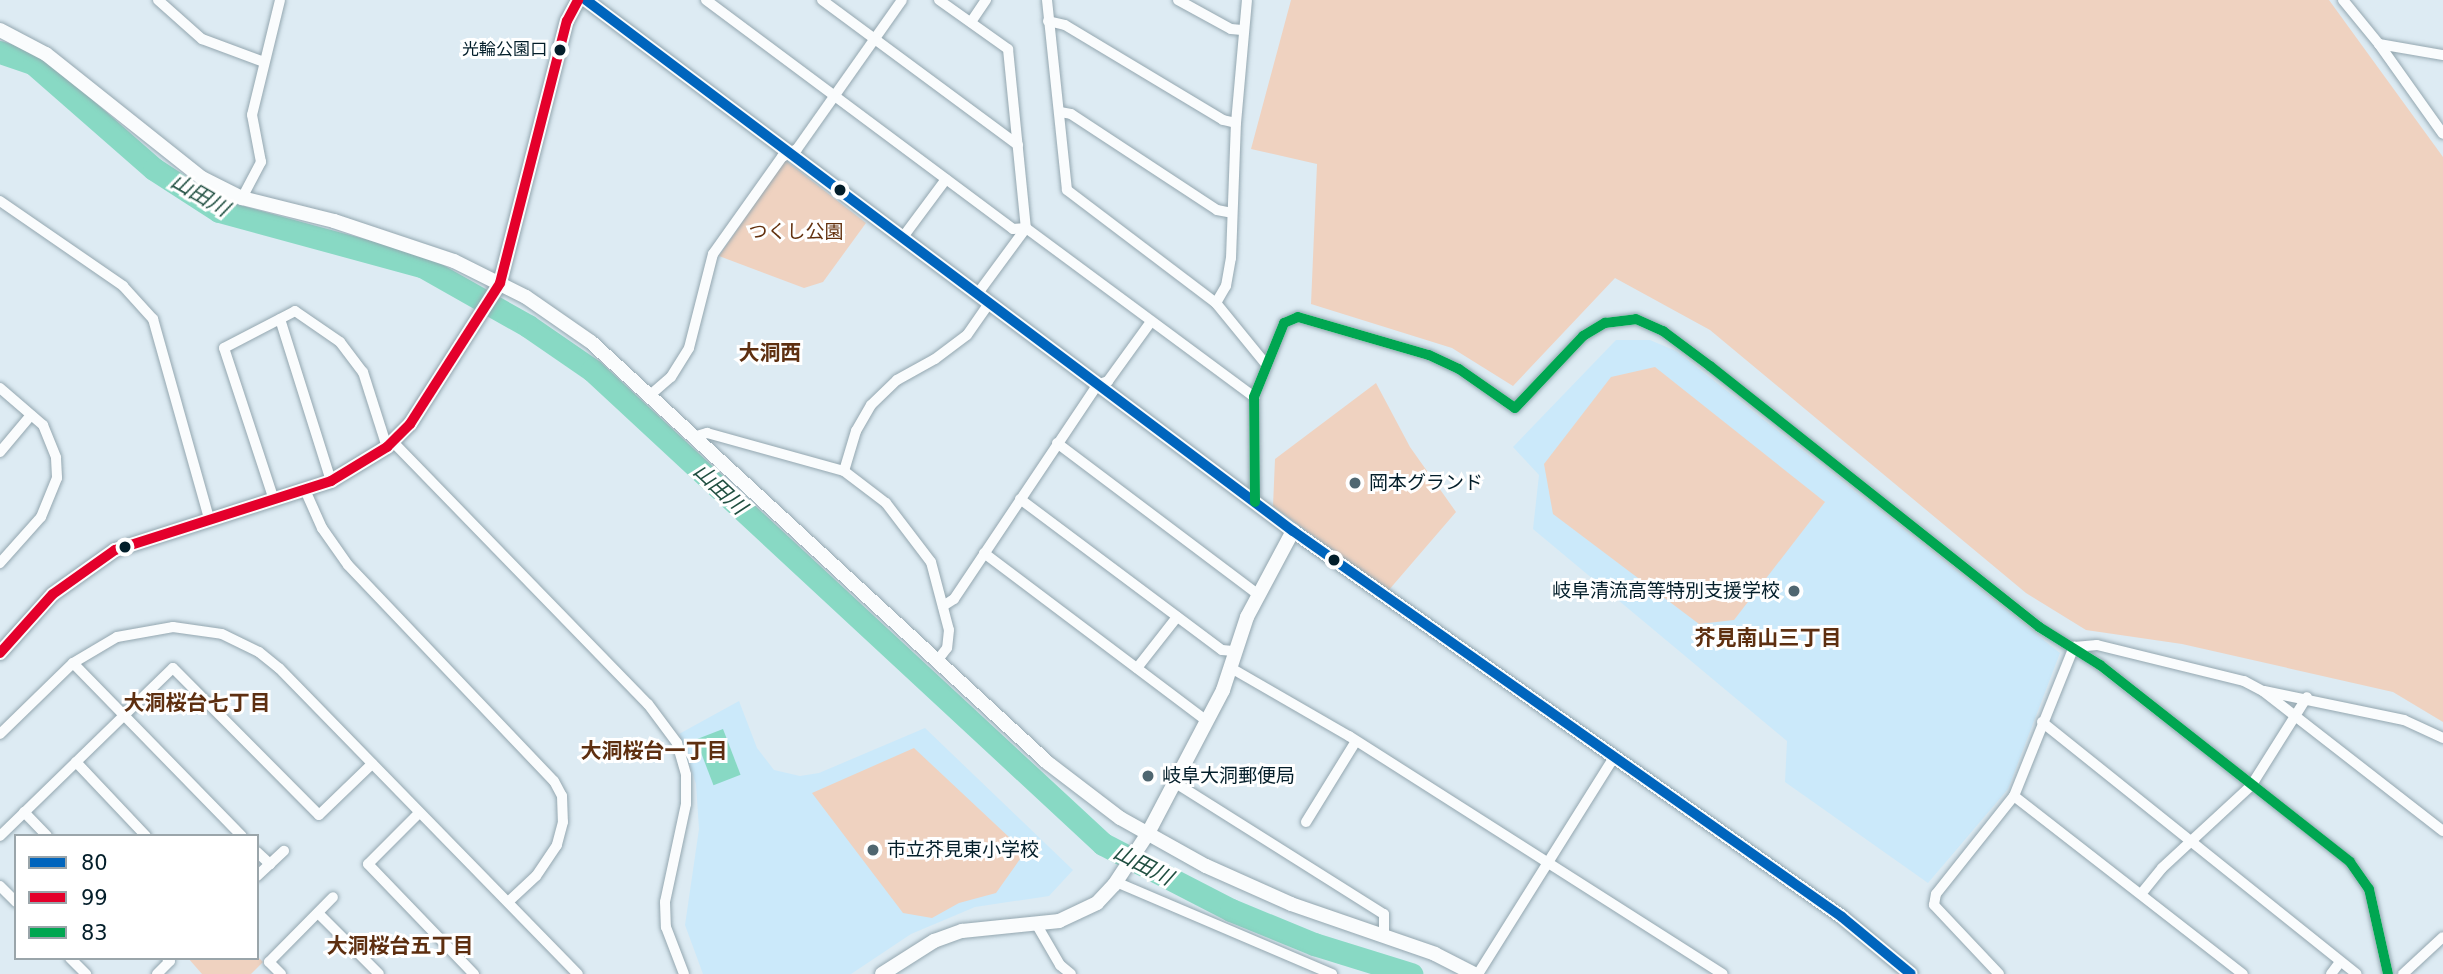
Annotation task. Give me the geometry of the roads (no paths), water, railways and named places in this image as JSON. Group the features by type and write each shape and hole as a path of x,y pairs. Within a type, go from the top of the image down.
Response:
{"street":[{"path":"158,0 202,39 264,62"},
{"path":"242,198 261,162 252,115 280,0"},
{"path":"0,653 52,594 87,566 142,538 331,481 390,445 424,406 478,324 500,284 567,21 578,0"},
{"path":"586,0 1293,531 1613,759 1842,917 1911,974"},
{"path":"706,0 1013,229 1026,228 1150,323 1254,397"},
{"path":"822,0 1018,145"},
{"path":"649,396 671,377 690,348 713,254 790,152 797,149 902,0"},
{"path":"844,471 856,431 872,405 897,380 935,359 967,335 984,298 1026,228 1008,49 939,0"},
{"path":"971,22 986,0"},
{"path":"1047,0 1067,190 1216,303 1265,363"},
{"path":"1178,0 1231,29 1242,30"},
{"path":"1216,303 1226,286 1242,30 1247,0"},
{"path":"2343,0 2379,44 2443,134"},
{"path":"1048,21 1065,24 1223,120 1236,123"},
{"path":"0,30 46,54 202,178 242,198 403,243 500,284 591,342 1048,763 1147,835 1291,904 1384,935 1476,974 1613,759"},
{"path":"2379,44 2443,55"},
{"path":"1060,113 1071,114 1217,210 1232,213"},
{"path":"902,237 946,179"},
{"path":"0,201 123,286 146,310 160,338 209,518"},
{"path":"274,500 224,348 295,311 340,342 362,372 390,445 648,704 677,743 686,775 686,804 665,902 666,927 684,974"},
{"path":"1255,502 1254,397 1265,363 1284,323 1298,317 1429,355 1459,369 1515,408 1583,336 1605,323 1636,319 1663,331 1710,366 2039,627 2074,647 2350,862 2369,889 2388,974"},
{"path":"280,319 331,481"},
{"path":"943,606 954,598 1097,385 1108,381 1150,323"},
{"path":"0,388 31,415 50,437 57,478 41,517 0,563"},
{"path":"1,450 31,415"},
{"path":"693,437 707,433 844,471 886,503 931,562 949,630 947,648 937,661"},
{"path":"1057,443 1259,595"},
{"path":"305,491 322,528 348,565 555,781 562,796 563,822 557,845 536,876 508,902"},
{"path":"1020,499 1222,650 1233,651"},
{"path":"882,974 934,941 962,931 1038,927 1097,904 1139,849 1207,721 1231,668 1233,651 1293,531"},
{"path":"984,554 1207,721"},
{"path":"1137,668 1177,617"},
{"path":"0,734 89,650 147,628 222,634 259,652 279,668 574,973"},
{"path":"2074,647 2097,645 2244,681 2263,691 2295,715 2443,831"},
{"path":"1998,974 1934,905 1936,894 2014,796 2074,647"},
{"path":"73,663 240,834"},
{"path":"0,836 173,668 320,815 372,764"},
{"path":"1231,668 1356,741 1723,974"},
{"path":"2263,691 2307,697 2404,720 2443,738"},
{"path":"2141,894 2251,786 2307,697"},
{"path":"2042,722 2356,974"},
{"path":"1306,822 1356,741"},
{"path":"76,762 144,834"},
{"path":"1174,782 1384,914 1384,935"},
{"path":"2014,796 2243,974"},
{"path":"24,812 45,834"},
{"path":"419,813 368,864 474,974"},
{"path":"259,874 284,851"},
{"path":"259,854 270,864"},
{"path":"1120,877 1332,974"},
{"path":"0,886 14,900"},
{"path":"281,974 269,962 333,897"},
{"path":"318,913 379,974"},
{"path":"1038,927 1060,965 1071,974"},
{"path":"2403,974 2443,937"},
{"path":"72,960 86,974"},
{"path":"157,974 169,960"},
{"path":"2332,974 2340,962"},
{"path":"1052,974 1060,965"}],"waterway":[{"name":"山田川","path":"0,52 34,64 154,169 219,211 422,266 528,326 592,370 1103,844 1231,910 1314,944 1411,974"}],"place":[{"name":"光輪公園口","path":"560,50"},
{"name":"岡本グランド","path":"1355,483"},
{"name":"岐阜清流高等特別支援学校","path":"1794,591"},
{"name":"岐阜大洞郵便局","path":"1148,776"},
{"name":"市立芥見東小学校","path":"873,850"}],"district":[{"name":"大洞西","path":"770,353"},
{"name":"芥見南山三丁目","path":"1768,638"},
{"name":"大洞桜台七丁目","path":"197,703"},
{"name":"大洞桜台一丁目","path":"654,751"},
{"name":"大洞桜台五丁目","path":"400,946"}],"park label":[{"name":"つくし公園","path":"796,232"}]}
